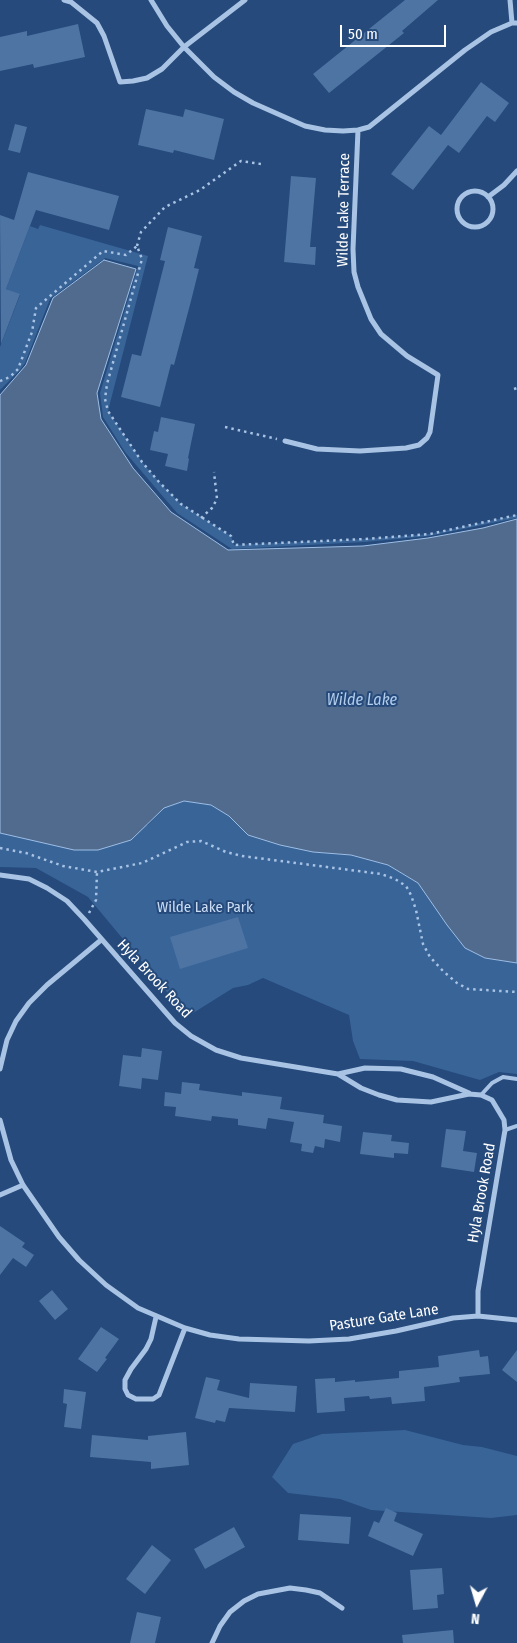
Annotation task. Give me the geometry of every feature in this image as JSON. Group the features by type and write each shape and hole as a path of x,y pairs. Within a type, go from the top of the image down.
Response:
{"street":[{"path":"64,0 79,8 97,23 104,36 120,82 147,78 162,69 184,48 245,0"},
{"path":"151,0 167,26 184,48 234,92 260,107 305,126 325,130 358,130 368,128 379,121 465,50 491,32 515,23 510,0"},
{"name":"Wilde Lake Terrace","path":"286,441 317,449 340,451 406,448 418,445 427,438 432,427 438,375 406,356 381,334 371,319 354,272 353,249 358,130"},
{"path":"488,197 508,181 517,170"},
{"path":"473,191 482,192 488,197 492,202 493,214 485,225 472,228 460,220 457,213 458,204 466,193 473,191"},
{"name":"Hyla Brook Road","path":"0,875 29,879 47,888 67,902 175,1023 216,1050 241,1058 338,1074 370,1092 397,1100 430,1102 470,1094 481,1095 492,1100 504,1120 505,1130 478,1291 478,1316"},
{"path":"0,1069 6,1040 16,1021 29,1004 47,985 102,940"},
{"name":"Hyla Brook Road","path":"338,1074 365,1068 401,1068 433,1077 470,1094"},
{"name":"Pasture Gate Lane","path":"0,1120 11,1160 23,1185 59,1237 84,1265 122,1297 156,1317 210,1335 310,1341 349,1339 454,1318 478,1316 517,1320"},
{"path":"0,1195 23,1185"},
{"path":"156,1317 151,1339 125,1380 125,1389 128,1395 136,1399 153,1399 160,1395 185,1328"},
{"path":"212,1643 220,1626 230,1612 244,1601 258,1594 290,1588 306,1590 320,1593 342,1608"}],"lane":[{"path":"481,1095 492,1083 503,1077 517,1079"},
{"path":"505,1130 517,1126"}],"path":[{"path":"0,381 10,377 18,369 32,332 36,308 103,251 126,255 136,246 141,232 165,206 200,190 241,161 261,164"},
{"path":"136,246 142,260 107,384 105,399 108,411 142,462 159,482 181,504 230,536 234,546 366,540 430,534 517,516"},
{"path":"225,427 286,441"},
{"path":"202,518 217,500 214,472"},
{"path":"0,848 26,853 63,866 97,872 142,863 187,842 200,841 226,852 242,856 381,874 395,879 406,886 416,910 423,944 430,957 443,971 457,983 468,989 517,992"},
{"path":"84,919 96,900 97,872"}],"green space":[{"path":"40,225 148,256 108,411 142,462 159,482 181,504 231,536 234,545 430,534 517,515 517,518 429,536 365,542 232,549 177,513 125,452 103,417 100,393 138,266 105,258 50,299 25,363 0,390 0,347 20,295 6,289 30,226 38,229"},
{"name":"Wilde Lake Park","path":"184,801 211,805 229,816 249,835 313,852 351,855 388,865 418,883 433,903 485,958 517,963 517,1074 499,1072 480,1080 413,1061 360,1059 353,1041 349,1015 263,978 248,985 233,988 190,1015 167,992 88,897 36,868 0,867 0,833 25,838 148,825 164,808"},
{"path":"405,1430 517,1456 517,1515 491,1518 371,1510 340,1499 288,1493 272,1477 293,1444 322,1434"}],"water":[{"name":"Wilde Lake","path":"104,260 136,269 97,393 101,419 133,468 171,512 228,550 363,546 428,538 483,528 517,519 517,963 485,958 465,948 418,883 388,865 351,855 313,852 280,845 248,835 229,816 211,805 184,801 164,808 131,840 98,850 74,850 0,833 0,395 26,365 53,298"}],"building":[{"path":"405,0 438,0 402,31 404,33 329,93 313,74"},
{"path":"78,24 85,57 34,68 33,64 0,71 0,37 27,31 27,36"},
{"path":"481,82 509,103 495,122 487,116 459,153 448,145 413,190 391,174 429,126 441,135"},
{"path":"146,109 183,117 185,109 224,119 214,160 174,150 173,153 138,145"},
{"path":"15,124 27,127 20,153 8,150"},
{"path":"28,172 119,196 109,230 36,210 6,289 20,294 1,344 0,215 14,220"},
{"path":"291,176 316,178 310,247 316,247 315,265 284,262"},
{"path":"168,227 202,236 194,268 199,269 174,365 171,364 160,407 121,397 132,354 141,356 165,261 160,260"},
{"path":"161,417 195,424 187,471 165,466 168,454 150,450 154,431 158,432"},
{"path":"238,917 248,948 180,969 170,937"},
{"path":"142,1048 162,1051 158,1080 142,1078 141,1089 119,1086 123,1055 141,1057"},
{"path":"182,1082 200,1084 199,1090 242,1096 242,1092 282,1097 280,1109 324,1115 323,1123 342,1126 340,1142 325,1139 324,1148 315,1146 313,1153 301,1151 302,1144 290,1142 294,1122 268,1118 266,1129 238,1125 238,1119 212,1116 211,1121 175,1116 176,1107 164,1106 165,1092 181,1094"},
{"path":"446,1129 466,1131 463,1151 477,1153 474,1172 441,1167"},
{"path":"363,1132 392,1135 391,1141 409,1143 408,1154 394,1153 394,1158 360,1154"},
{"path":"0,1226 25,1243 22,1247 34,1255 26,1267 13,1258 0,1275"},
{"path":"52,1290 68,1309 55,1320 39,1301"},
{"path":"101,1327 119,1339 97,1372 78,1359"},
{"path":"479,1350 480,1357 488,1356 490,1374 459,1377 460,1382 424,1387 425,1401 392,1404 391,1397 370,1399 369,1396 344,1398 345,1411 317,1413 315,1379 335,1378 335,1382 355,1380 355,1382 399,1378 399,1371 439,1367 438,1356"},
{"path":"517,1350 517,1382 502,1370"},
{"path":"206,1377 220,1380 217,1390 249,1398 250,1383 297,1386 295,1412 229,1408 225,1422 216,1420 215,1423 195,1418"},
{"path":"64,1389 86,1392 81,1429 64,1427 67,1404 63,1403"},
{"path":"186,1432 189,1465 151,1469 151,1462 90,1457 92,1435 148,1440 148,1436"},
{"path":"386,1508 397,1513 394,1521 423,1534 413,1556 368,1536 374,1521 379,1523"},
{"path":"300,1514 351,1517 349,1544 298,1540"},
{"path":"234,1527 245,1547 205,1569 194,1549"},
{"path":"152,1545 171,1560 145,1594 126,1579"},
{"path":"442,1568 444,1594 437,1595 438,1608 413,1610 410,1570"},
{"path":"137,1612 161,1617 155,1643 130,1643"},
{"path":"453,1630 454,1643 403,1643 402,1635"}]}
